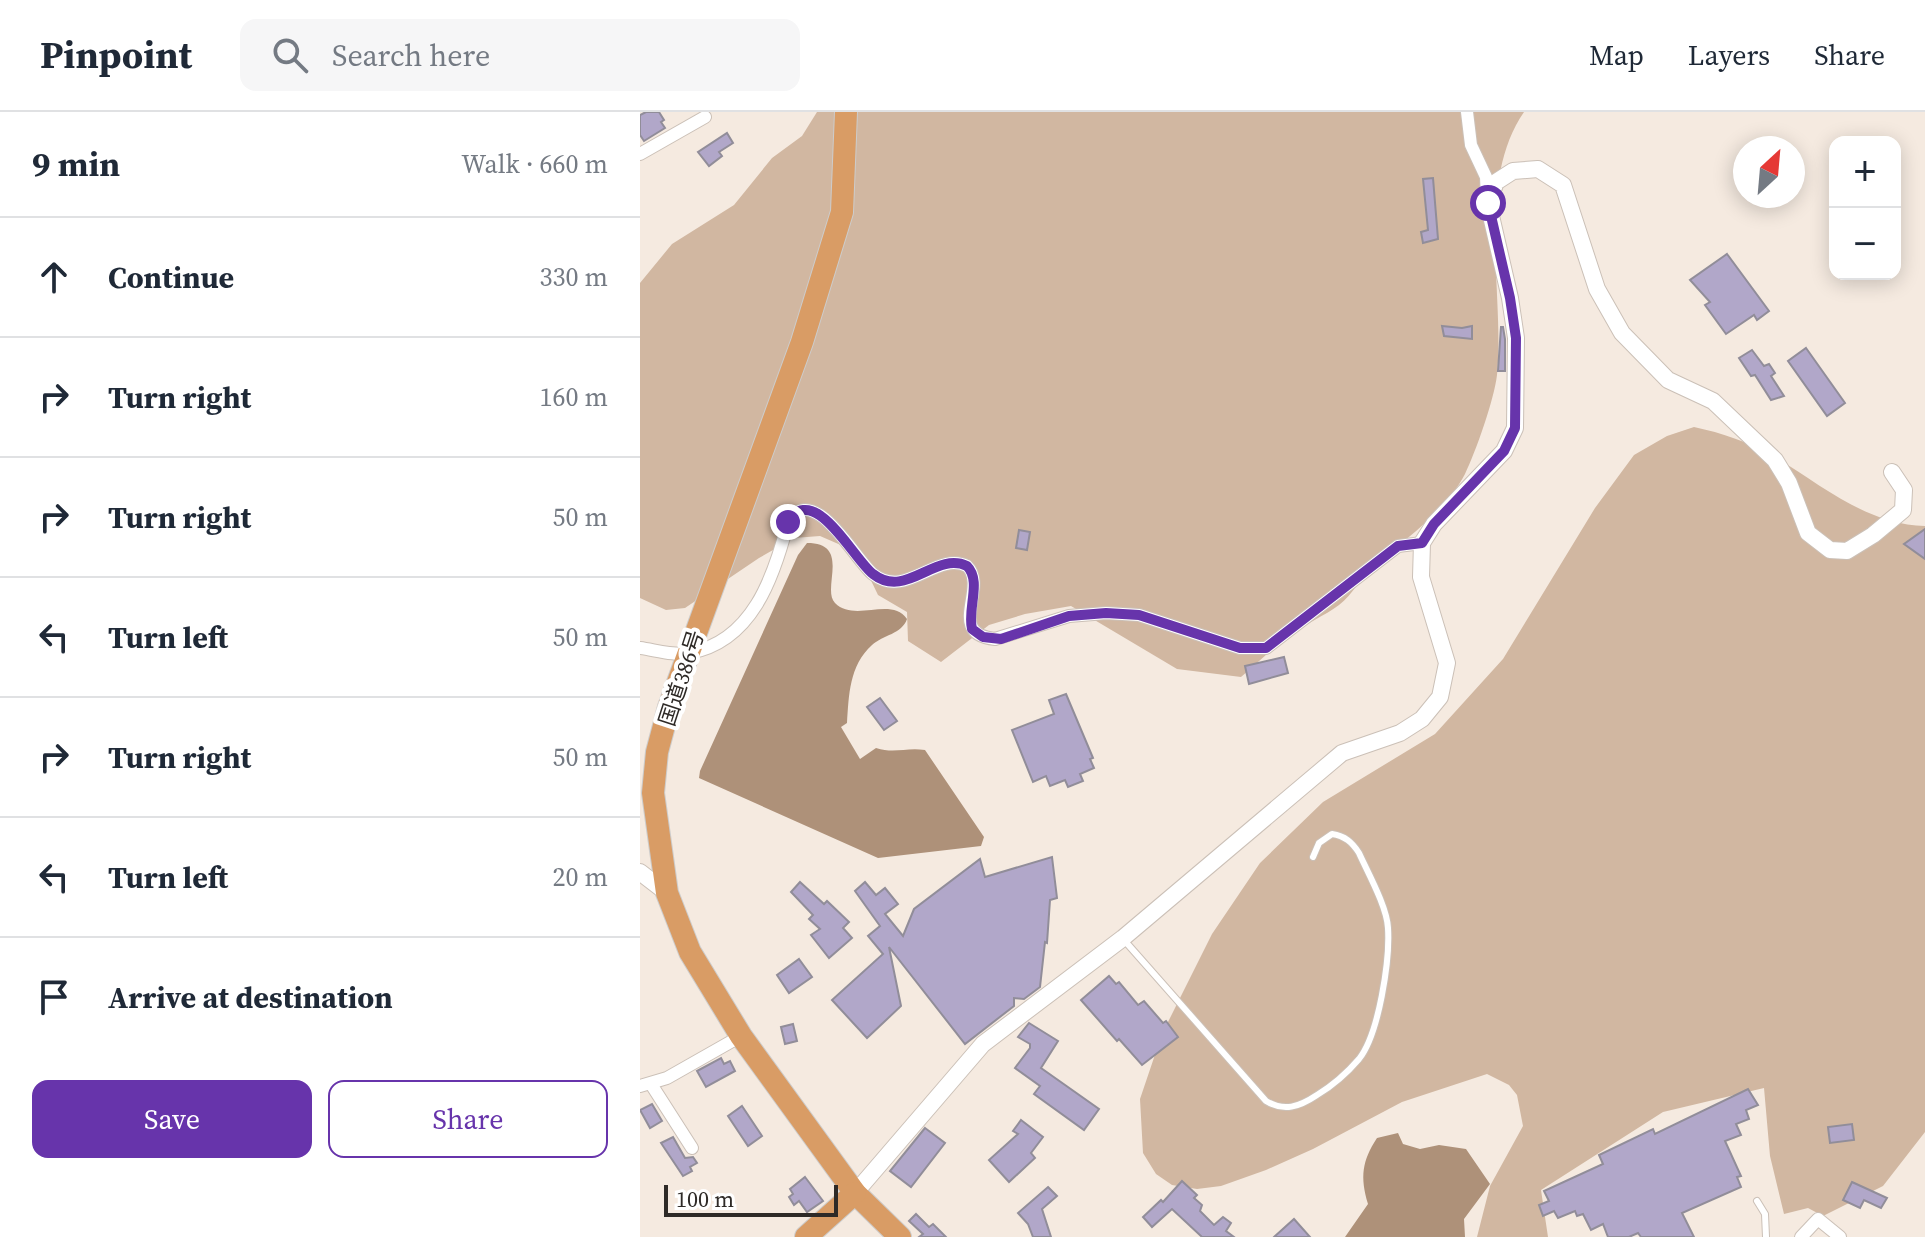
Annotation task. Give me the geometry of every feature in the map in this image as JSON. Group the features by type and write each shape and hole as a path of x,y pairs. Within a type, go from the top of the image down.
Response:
{"highway":[{"name":"国道386号","path":"846,112 842,212 802,342 669,707 657,752 653,793 667,893 690,952 741,1036 855,1193 900,1237"},
{"path":"806,1237 855,1193"}],"street":[{"path":"855,1193 983,1044 1123,938 1342,753 1400,733 1422,719 1440,697 1447,663 1421,577 1422,543 1434,524 1504,451 1515,428 1516,338 1510,298 1488,203 1486,177 1471,145 1467,112"},
{"path":"640,154 705,117"},
{"path":"1488,203 1496,182 1513,171 1538,169 1563,185 1597,289 1622,333 1668,380 1713,401 1775,460 1789,483 1808,533 1830,550 1847,551 1873,535 1903,510 1904,490 1892,472"},
{"path":"640,648 687,654 734,634 761,597 788,522 796,512 805,510 823,516 872,573 884,580 905,582 954,562 967,566 974,577 969,618 972,629 983,637 995,639 1008,638 1069,616 1106,613 1139,615 1240,648 1266,648 1398,546 1422,543"},
{"path":"640,872 667,893"},
{"path":"692,1148 645,1085 667,1078 741,1036"},
{"path":"1801,1237 1818,1219 1840,1237"}],"lane":[{"path":"1123,938 1266,1101 1288,1109 1308,1101 1349,1069 1368,1043 1389,956 1388,923 1353,844 1332,834 1319,843 1313,857"},
{"path":"1757,1201 1765,1214 1766,1237"}],"shaded area":[{"path":"817,112 1524,112 1509,140 1500,172 1496,205 1497,375 1484,425 1465,474 1436,512 1375,564 1344,601 1285,639 1241,677 1177,669 1071,606 1025,614 989,625 941,662 908,641 907,612 878,595 865,568 843,546 820,536 794,538 685,608 666,610 640,598 640,283 672,244 734,205 772,158 802,136"},
{"path":"1694,427 1765,452 1865,511 1904,524 1925,526 1925,1132 1883,1186 1823,1216 1808,1208 1784,1214 1770,1156 1764,1088 1663,1112 1541,1190 1548,1237 1477,1237 1490,1186 1523,1126 1517,1095 1509,1085 1487,1074 1402,1102 1313,1149 1221,1186 1197,1189 1172,1185 1156,1174 1143,1153 1140,1099 1162,1034 1212,934 1260,863 1323,802 1435,734 1503,659 1595,508 1634,455 1667,436"},
{"path":"807,543 821,545 832,558 831,588 835,603 852,611 892,610 907,619 901,628 864,653 852,681 847,723 841,727 860,759 876,748 925,750 984,837 981,846 878,858 699,778 798,555"},
{"path":"1398,1133 1403,1144 1420,1149 1439,1145 1466,1149 1490,1184 1464,1219 1465,1237 1345,1237 1368,1204 1364,1170 1372,1146 1377,1138"}],"building":[{"path":"659,112 665,128 644,141 640,135 640,115"},
{"path":"727,133 733,143 719,152 722,156 709,166 698,152"},
{"path":"1433,178 1438,239 1423,243 1421,232 1428,230 1423,179"},
{"path":"1727,254 1769,311 1757,320 1754,315 1726,334 1705,305 1710,302 1690,280"},
{"path":"1442,326 1472,326 1472,339 1444,336"},
{"path":"1501,327 1505,339 1505,371 1498,371"},
{"path":"1806,348 1845,403 1827,416 1788,361"},
{"path":"1752,350 1764,366 1769,364 1775,373 1771,376 1784,396 1771,400 1755,375 1751,376 1739,358"},
{"path":"1925,529 1925,559 1904,544"},
{"path":"1019,530 1030,532 1027,550 1016,548"},
{"path":"1284,657 1288,673 1249,684 1245,666"},
{"path":"1066,694 1093,758 1090,759 1094,768 1080,774 1083,781 1068,787 1065,780 1050,786 1046,776 1033,782 1012,730 1054,714 1049,700"},
{"path":"880,698 897,721 884,730 867,707"},
{"path":"1052,857 1057,898 1050,900 1040,987 1024,999 1014,998 1014,1006 965,1044 889,947 901,1006 867,1038 832,1000 883,954 868,936 880,926 855,891 865,882 876,895 885,888 898,904 885,914 903,936 914,909 980,859 985,877"},
{"path":"800,882 849,922 843,928 852,938 829,958 811,935 820,929 809,919 813,915 791,892"},
{"path":"799,959 812,977 789,993 777,975"},
{"path":"1109,976 1116,984 1119,982 1138,1005 1144,1001 1178,1037 1142,1065 1081,1000"},
{"path":"1029,1023 1058,1041 1041,1068 1099,1109 1084,1130 1034,1094 1040,1086 1015,1068 1030,1048 1030,1044 1018,1037"},
{"path":"793,1024 797,1041 785,1044 781,1027"},
{"path":"721,1058 724,1064 730,1061 735,1071 706,1087 697,1071"},
{"path":"1748,1089 1758,1105 1746,1110 1749,1119 1736,1124 1741,1135 1725,1141 1741,1176 1737,1177 1741,1187 1682,1213 1694,1237 1641,1237 1638,1233 1629,1237 1608,1237 1603,1224 1591,1230 1583,1214 1577,1216 1575,1211 1558,1218 1554,1211 1543,1216 1539,1205 1549,1201 1544,1191 1603,1164 1599,1155 1653,1129 1655,1134"},
{"path":"652,1104 662,1121 650,1128 640,1110"},
{"path":"742,1106 762,1136 748,1146 728,1116"},
{"path":"1021,1120 1043,1137 1031,1153 1035,1158 1009,1182 989,1160 1018,1134 1013,1131"},
{"path":"1852,1124 1854,1140 1830,1143 1828,1127"},
{"path":"925,1128 945,1143 911,1187 890,1171"},
{"path":"673,1137 685,1158 693,1157 697,1163 690,1167 692,1171 683,1176 661,1143"},
{"path":"805,1177 823,1201 807,1212 799,1201 794,1205 789,1197 793,1194 790,1189"},
{"path":"1182,1181 1197,1195 1194,1198 1202,1205 1200,1211 1214,1225 1223,1217 1231,1223 1226,1231 1234,1237 1202,1237 1172,1209 1152,1227 1143,1217 1161,1200 1163,1202"},
{"path":"1852,1182 1887,1198 1881,1208 1864,1200 1860,1208 1843,1200"},
{"path":"1048,1187 1057,1196 1042,1209 1051,1237 1033,1237 1028,1224 1018,1213"},
{"path":"916,1214 929,1227 933,1224 946,1237 919,1237 923,1234 909,1221"},
{"path":"1294,1219 1310,1237 1274,1237"}],"route":[{"path":"788,522 796,512 805,510 823,516 872,573 884,580 905,582 947,563 967,566 974,577 969,618 972,629 989,639 1008,638 1069,616 1106,613 1139,615 1240,648 1266,648 1398,546 1422,543 1434,524 1504,451 1515,428 1516,338 1488,203"}]}
